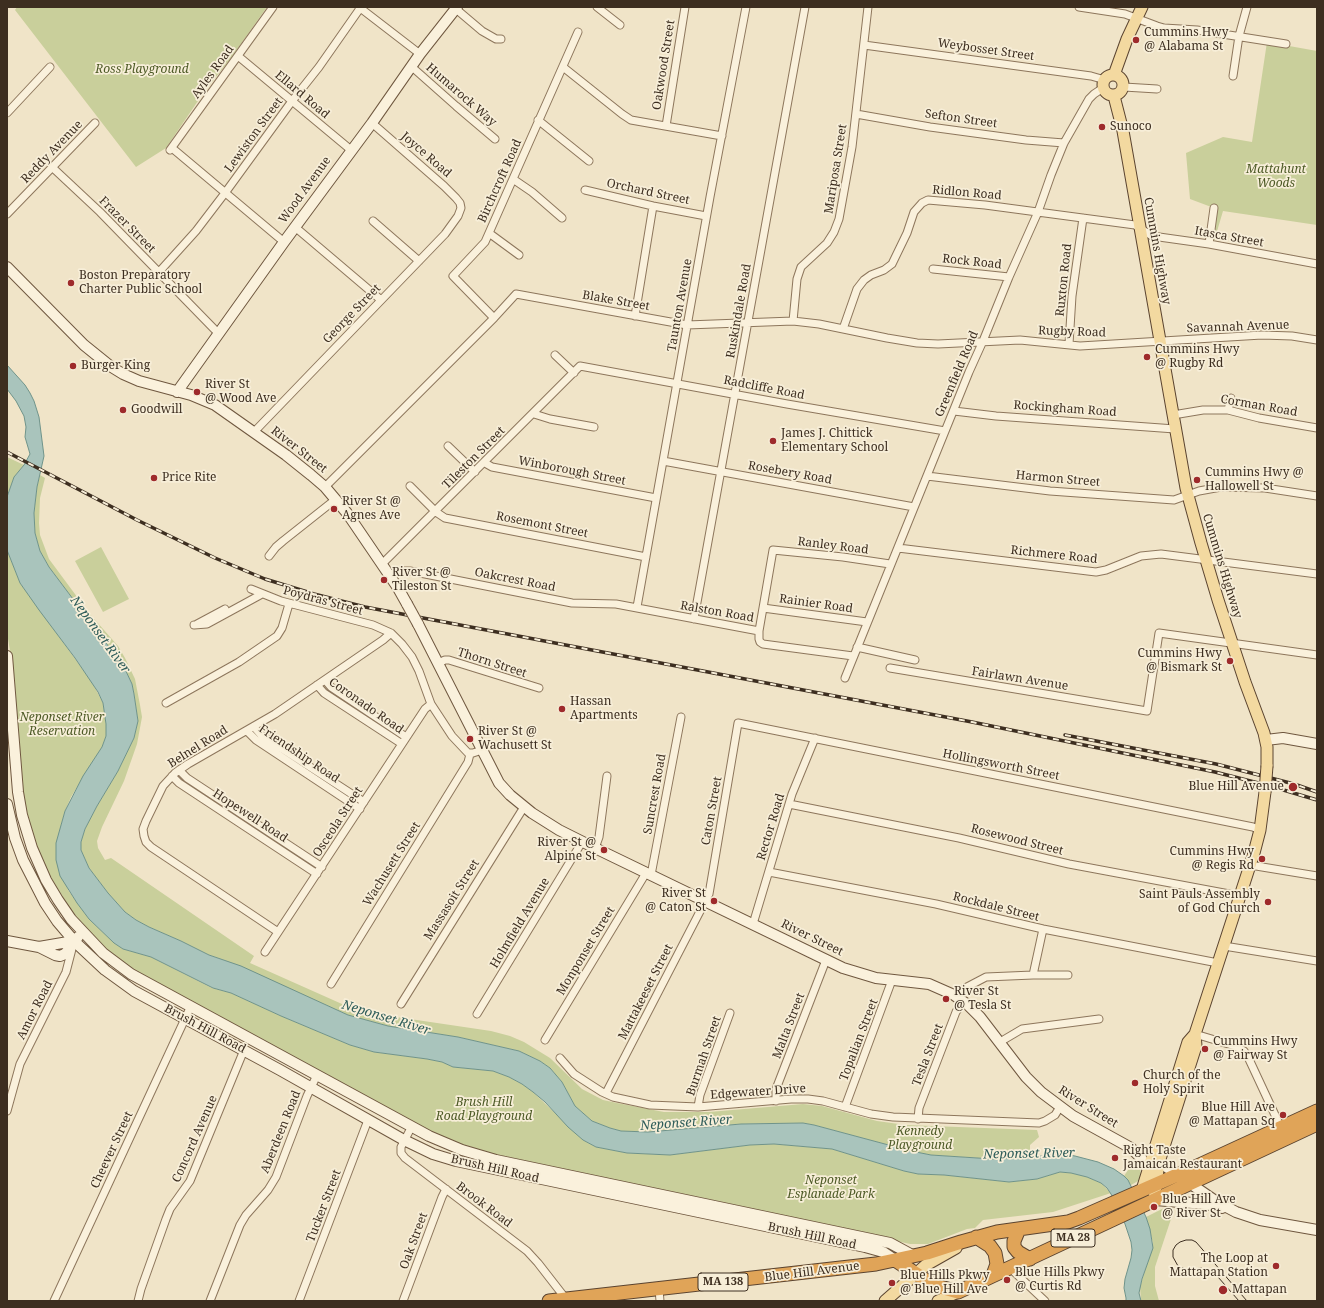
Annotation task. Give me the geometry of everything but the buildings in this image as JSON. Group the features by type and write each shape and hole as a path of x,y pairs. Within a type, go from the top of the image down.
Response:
{"highway":[{"name":"MA 28","path":"958,1292 1190,1183 1284,1133 1317,1111"},
{"name":"MA 28","path":"976,1237 1072,1221 1156,1184 1284,1133 1317,1124"},
{"path":"1019,1229 1014,1241 1014,1247 1018,1252 1030,1259"},
{"name":"Blue Hill Avenue","path":"549,1301 659,1295 876,1264 914,1256 976,1237"},
{"path":"976,1237 990,1246 996,1253 997,1264 993,1275"},
{"name":"Brush Hill Road","path":"895,1260 934,1286 958,1292"}],"main road":[{"path":"1107,81 1118,76 1123,80 1124,87 1120,93 1114,96 1107,94 1107,81 1142,7"},
{"name":"Wood Avenue","path":"177,392 218,333 372,123 420,54 457,8"},
{"name":"Cummins Highway","path":"1114,96 1120,115 1172,415 1188,495 1232,643 1266,740 1267,766 1260,830 1195,1034 1196,1046 1156,1160 1156,1184 1150,1201"},
{"name":"River Street","path":"7,267 84,345 103,361 120,372 135,379 196,397 215,405 299,465 325,487 352,519 390,575 418,624 499,783 524,807 550,825 582,842 826,960 860,974 892,980 929,984 946,990 960,999 980,1018 1036,1088 1060,1107 1073,1116 1156,1160 1230,1210"},
{"name":"Brush Hill Road","path":"7,657 19,803 32,848 46,880 64,910 83,933 103,953 122,968 140,980 190,1008 440,1141 485,1157 612,1190 871,1248 882,1252 895,1260"},
{"path":"1266,740 1283,738 1317,744"},
{"name":"Brush Hill Road","path":"7,804 17,843 33,881 52,913 74,941 97,963 124,984 184,1019 244,1050 404,1140 433,1154 456,1161 890,1243 914,1256"},
{"path":"7,941 39,947 60,956 65,954 74,941 83,933"},
{"name":"River Street","path":"1126,1145 1140,1156 1148,1169"},
{"name":"Cummins Highway","path":"1142,1190 1148,1169 1156,1160"},
{"name":"River Street","path":"1150,1201 1205,1204 1254,1218 1317,1230"},
{"name":"MA 28","path":"885,1301 915,1274 936,1259 976,1237"},
{"name":"MA 28","path":"938,1301 958,1292"}],"street":[{"name":"Ayles Road","path":"225,193 171,149 273,7"},
{"path":"360,7 420,54"},
{"name":"Lewiston Street","path":"159,272 196,231 225,193 292,101 319,67 360,7"},
{"path":"597,7 620,24"},
{"name":"Oakwood Street","path":"666,126 685,7"},
{"name":"Taunton Avenue","path":"637,608 706,216 746,7"},
{"name":"Ruskindale Road","path":"694,619 805,7"},
{"name":"Mariposa Street","path":"793,321 797,279 801,267 827,243 834,232 839,219 852,147 868,7"},
{"path":"1079,7 1122,13 1164,28 1191,29 1286,44"},
{"path":"1233,76 1239,36 1247,7"},
{"path":"457,8 482,32 496,39 501,39"},
{"name":"Birchcroft Road","path":"494,318 453,276 485,242 578,32"},
{"name":"Weybosset Street","path":"864,45 1091,76 1107,81"},
{"name":"Ellard Road","path":"238,56 351,150"},
{"path":"7,113 50,67"},
{"name":"Humarock Way","path":"412,67 495,139"},
{"path":"563,67 631,120 722,136"},
{"name":"Greenfield Road","path":"845,678 969,372 1038,212 1064,143 1089,99 1107,81"},
{"path":"1124,87 1157,89"},
{"name":"Sefton Street","path":"856,114 930,127 1026,140 1064,143"},
{"path":"538,120 589,161"},
{"name":"Reddy Avenue","path":"7,214 96,123"},
{"name":"Joyce Road","path":"372,123 444,186 460,203 461,208"},
{"name":"Frazer Street","path":"53,168 100,212 218,333"},
{"path":"513,179 562,218"},
{"name":"Orchard Street","path":"585,190 653,206 706,216"},
{"path":"225,193 284,242"},
{"name":"Ridlon Road","path":"842,329 857,289 864,280 871,275 884,270 892,264 905,238 914,212 922,203 928,200 985,205 1135,224 1140,228"},
{"path":"635,316 653,206"},
{"name":"George Street","path":"254,432 445,234 458,216 461,208"},
{"path":"1209,244 1214,208"},
{"name":"Ruxton Road","path":"1069,344 1072,296 1083,218"},
{"path":"373,221 419,261"},
{"path":"295,227 381,300"},
{"name":"Itasca Street","path":"1140,228 1152,236 1209,244 1317,264"},
{"path":"489,233 519,255"},
{"name":"Rock Road","path":"932,269 1009,277"},
{"name":"Blake Street","path":"325,487 494,318 516,294 687,325 793,321 818,324 917,343 938,344 983,341"},
{"name":"Savannah Avenue","path":"1160,342 1262,335 1292,336 1317,340"},
{"name":"Rugby Road","path":"983,341 1020,340 1087,345 1160,342"},
{"path":"555,355 574,373"},
{"name":"Radcliffe Road","path":"580,366 793,406 945,431"},
{"name":"Tileston Street","path":"382,564 534,414 580,366"},
{"path":"1228,410 1231,398"},
{"name":"Corman Road","path":"1172,415 1203,410 1228,410 1260,418 1317,428"},
{"name":"Rockingham Road","path":"954,411 996,416 1175,429"},
{"path":"534,414 550,419 594,427"},
{"path":"448,446 475,472"},
{"name":"Rosebery Road","path":"663,461 914,507"},
{"name":"Winborough Street","path":"485,463 492,467 656,498"},
{"name":"Harmon Street","path":"927,476 1050,491 1158,499 1177,499 1208,488 1248,487 1265,488 1317,496"},
{"path":"410,486 436,512"},
{"path":"269,556 283,541 336,499"},
{"name":"Rosemont Street","path":"436,512 448,518 646,556"},
{"name":"Richmere Road","path":"898,548 1096,572 1106,570 1141,556 1162,554 1317,574"},
{"name":"Ranley Road","path":"763,608 773,550 843,557 890,564"},
{"name":"Oakcrest Road","path":"390,575 398,571 410,571 572,603 606,603 637,608"},
{"path":"256,591 207,624 194,626 256,591"},
{"name":"Poydras Street","path":"256,591 290,604 373,625 390,633"},
{"path":"166,703 239,662 277,636 282,628 290,604"},
{"name":"Ralston Road","path":"637,608 759,631 759,639 763,644 853,656"},
{"path":"759,631 763,608"},
{"name":"Rainier Road","path":"763,608 867,622"},
{"path":"390,633 402,644 414,662 431,704 452,736 464,750 470,754 482,750"},
{"name":"Belnel Road","path":"278,932 151,847 146,842 143,833 146,821 160,790 179,770 275,714 383,640 390,633"},
{"name":"Fairlawn Avenue","path":"890,668 1147,711 1159,633 1232,643"},
{"path":"1232,643 1317,655"},
{"path":"857,647 915,660"},
{"name":"Thorn Street","path":"438,663 449,660 539,688"},
{"name":"Coronado Road","path":"325,680 331,687 406,737"},
{"name":"Coronado Road","path":"317,685 324,693 402,744"},
{"name":"Osceola Street","path":"265,952 406,737 425,709 431,704"},
{"name":"Suncrest Road","path":"649,874 653,869 681,717"},
{"name":"Hollingsworth Street","path":"738,723 1253,827 1260,830"},
{"name":"Caton Street","path":"706,901 710,890 738,723"},
{"name":"Friendship Road","path":"250,729 256,740 362,805"},
{"name":"Rector Road","path":"753,924 797,780 815,738"},
{"name":"Wachusett Street","path":"331,984 468,762 470,754"},
{"name":"Hopewell Road","path":"179,770 187,778 322,867"},
{"name":"Hopewell Road","path":"172,776 176,781 317,874"},
{"path":"595,848 599,836 607,776"},
{"name":"Rosewood Street","path":"789,804 958,838 1069,864 1240,896"},
{"name":"Massasoit Street","path":"401,1004 524,807"},
{"name":"Holmfield Avenue","path":"477,1014 582,842"},
{"path":"1250,865 1317,876"},
{"name":"Rockdale Street","path":"769,872 929,902 1043,929 1218,963"},
{"name":"Monponset Street","path":"545,1040 649,874"},
{"name":"Mattakeeset Street","path":"606,1093 706,901"},
{"path":"1033,974 1043,929"},
{"name":"Amor Road","path":"7,1111 20,1064 66,972 74,941"},
{"path":"1224,946 1317,961"},
{"name":"Malta Street","path":"776,1101 776,1089 826,960"},
{"path":"960,999 965,988 986,977 1033,974 1068,975"},
{"name":"Topalian Street","path":"845,1107 892,980"},
{"name":"Tesla Street","path":"918,1119 919,1108 960,999"},
{"name":"Cheever Street","path":"54,1301 190,1008"},
{"name":"Burmah Street","path":"698,1107 700,1095 730,1013"},
{"path":"1000,1042 1022,1029 1099,1019"},
{"path":"1195,1034 1235,1046 1244,1051 1284,1133"},
{"name":"Concord Avenue","path":"138,1301 141,1288 170,1209 190,1181 244,1050"},
{"name":"Edgewater Drive","path":"560,1058 580,1078 613,1097 650,1105 698,1107 791,1099 816,1100 886,1116 918,1119 1039,1123 1055,1115 1060,1107"},
{"name":"Aberdeen Road","path":"210,1301 240,1224 268,1190 276,1177 317,1075"},
{"name":"Tucker Street","path":"299,1301 364,1127 368,1120"},
{"path":"404,1140 412,1126"},
{"name":"Brook Road","path":"404,1140 401,1150 405,1158 527,1251 567,1300"},
{"name":"Oak Street","path":"403,1301 446,1189"},
{"path":"1010,1268 1045,1301"}],"green space":[{"name":"Ross Playground","path":"17,7 267,7 231,58 204,92 166,148 136,167 15,10"},
{"name":"Mattahunt Woods","path":"1267,42 1317,51 1317,225 1223,211 1213,245 1209,244 1214,208 1190,199 1186,153 1223,137 1252,142"},
{"path":"7,457 24,465 14,477 7,497"},
{"name":"Neponset River Reservation","path":"40,475 45,478 40,498 40,535 49,559 89,613 118,646 135,679 142,717 137,744 124,781 102,827 97,841 98,848 105,860 111,858 254,956 250,963 356,1009 383,1015 491,1031 510,1036 524,1042 550,1058 582,1089 603,1100 664,1112 709,1112 803,1104 822,1106 877,1121 906,1125 1037,1130 1039,1137 1030,1145 1030,1157 993,1159 917,1153 803,1123 741,1124 634,1132 621,1131 592,1121 575,1106 562,1082 550,1068 540,1061 519,1051 458,1037 388,1026 348,1015 226,961 209,955 136,920 125,912 108,893 89,868 81,850 81,842 85,829 118,771 134,738 138,721 132,684 124,667 49,567 40,551 35,533 34,513"},
{"path":"101,547 129,599 103,612 75,561"},
{"path":"7,550 20,583 92,682 103,703 106,736 102,747 71,797 61,825 68,890 89,919 114,943 123,949 151,957 212,988 231,993 350,1045 374,1052 442,1062 453,1067 493,1071 509,1077 533,1092 583,1140 596,1147 627,1153 670,1155 750,1145 774,1144 832,1149 918,1174 944,1175 1009,1182 1037,1179 1060,1172 1071,1173 1087,1177 1101,1183 1111,1193 1053,1212 983,1220 975,1228 967,1229 928,1244 910,1244 713,1200 494,1154 452,1141 424,1128 136,972 106,949 83,925 70,908 48,873 38,851 31,829 22,789 14,674 7,633"},
{"path":"1134,1161 1137,1162 1140,1167 1141,1175 1138,1181 1131,1185 1124,1176"},
{"path":"1166,1207 1174,1210 1155,1267 1155,1286 1159,1301 1141,1301 1140,1287 1153,1243 1146,1217"}],"water":[{"name":"Neponset River","path":"7,365 25,385 30,393 39,417 44,456 37,487 34,513 35,533 40,551 49,567 124,667 132,684 138,721 134,738 118,771 85,829 81,842 81,850 89,868 125,912 149,927 209,955 241,966 348,1015 388,1026 458,1037 519,1051 540,1061 550,1068 562,1082 575,1106 592,1121 621,1131 648,1132 741,1124 803,1123 931,1155 993,1159 1063,1154 1098,1162 1114,1169 1128,1180 1146,1217 1150,1229 1153,1248 1142,1279 1139,1293 1141,1301 1126,1301 1124,1288 1125,1279 1132,1250 1125,1224 1107,1188 1101,1183 1087,1177 1060,1172 1037,1179 1009,1182 944,1175 918,1174 832,1149 774,1144 750,1145 670,1155 627,1153 596,1147 583,1140 568,1127 545,1102 533,1092 509,1077 493,1071 453,1067 442,1062 374,1052 350,1045 231,993 213,988 151,957 123,949 114,943 89,919 77,903 60,876 56,860 56,843 65,811 83,776 102,747 106,736 106,724 103,703 98,692 20,583 7,550 7,497 14,477 24,465 30,454 25,437 26,427 24,416 16,401 7,389"}],"tram line":[{"path":"1239,1301 1211,1271 1201,1268 1188,1270 1178,1266 1173,1257 1173,1250 1176,1245 1186,1240 1196,1242 1247,1301"}],"railway":[{"path":"7,452 137,520 215,558 265,579 314,594 365,607 972,722 1215,772 1317,800"},
{"path":"1065,735 1216,764 1294,784 1317,792"}],"place":[{"name":"Cummins Hwy @ Alabama St","path":"1136,40"},
{"name":"Sunoco","path":"1102,127"},
{"name":"Boston Preparatory Charter Public School","path":"71,283"},
{"name":"Cummins Hwy @ Rugby Rd","path":"1147,357"},
{"name":"Burger King","path":"73,366"},
{"name":"River St @ Wood Ave","path":"197,392"},
{"name":"Goodwill","path":"123,410"},
{"name":"James J. Chittick Elementary School","path":"773,441"},
{"name":"Price Rite","path":"154,478"},
{"name":"Cummins Hwy @ Hallowell St","path":"1197,480"},
{"name":"River St @ Agnes Ave","path":"334,509"},
{"name":"River St @ Tileston St","path":"384,580"},
{"name":"Cummins Hwy @ Bismark St","path":"1230,661"},
{"name":"Hassan Apartments","path":"562,709"},
{"name":"River St @ Wachusett St","path":"470,739"},
{"name":"Blue Hill Avenue","path":"1293,787"},
{"name":"River St @ Alpine St","path":"604,850"},
{"name":"Cummins Hwy @ Regis Rd","path":"1262,859"},
{"name":"River St @ Caton St","path":"714,901"},
{"name":"Saint Pauls Assembly of God Church","path":"1268,902"},
{"name":"River St @ Tesla St","path":"946,999"},
{"name":"Cummins Hwy @ Fairway St","path":"1205,1049"},
{"name":"Church of the Holy Spirit","path":"1135,1083"},
{"name":"Blue Hill Ave @ Mattapan Sq","path":"1283,1115"},
{"name":"Right Taste Jamaican Restaurant","path":"1115,1158"},
{"name":"Blue Hill Ave @ River St","path":"1154,1207"},
{"name":"The Loop at Mattapan Station","path":"1276,1266"},
{"name":"Blue Hills Pkwy @ Curtis Rd","path":"1007,1280"},
{"name":"Blue Hills Pkwy @ Blue Hill Ave","path":"892,1283"},
{"name":"Mattapan","path":"1223,1290"}],"park label":[{"name":"Brush Hill Road Playground","path":"484,1110"},
{"name":"Kennedy Playground","path":"920,1139"},
{"name":"Neponset Esplanade Park","path":"831,1188"}]}
